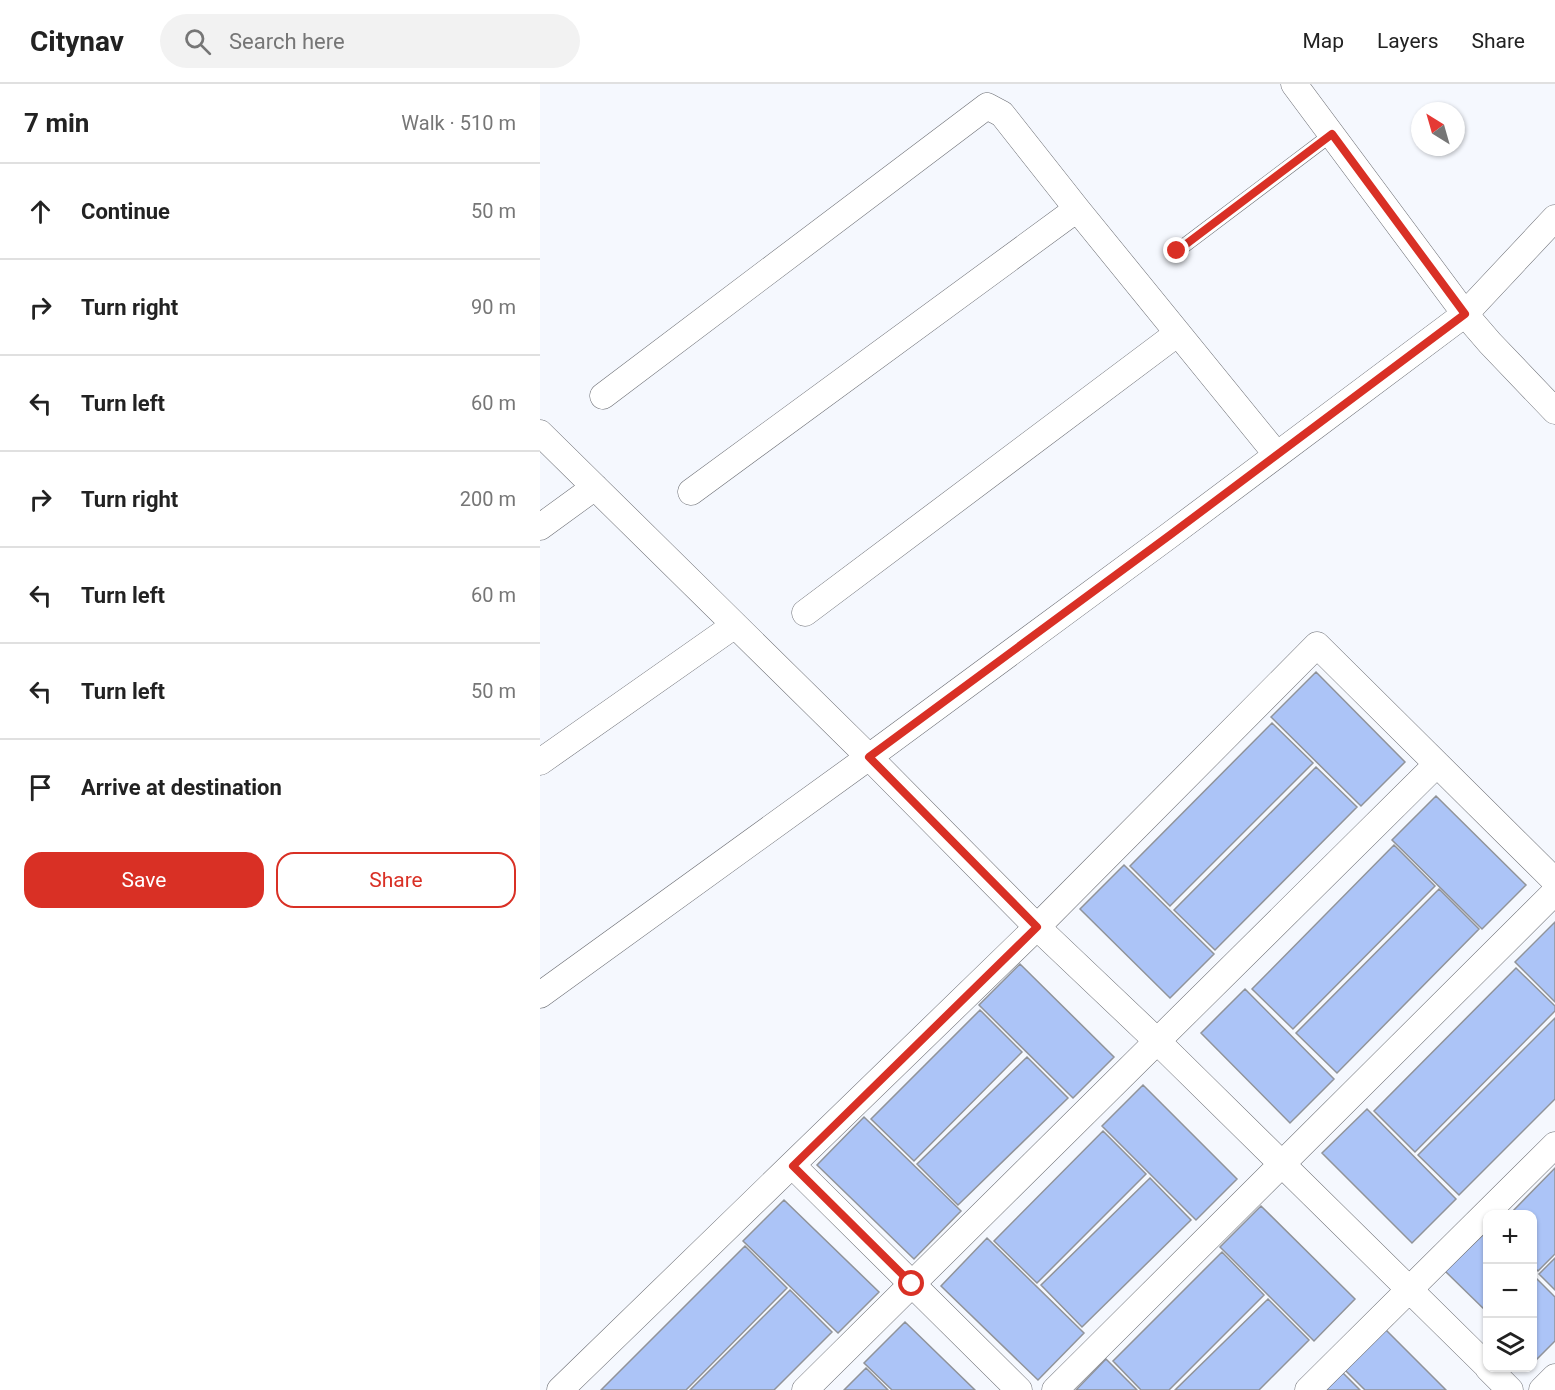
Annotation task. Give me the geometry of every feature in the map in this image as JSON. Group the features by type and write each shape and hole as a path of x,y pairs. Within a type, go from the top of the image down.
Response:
{"street":[{"path":"1294,84 1465,314 1490,344 1555,411"},
{"path":"603,396 987,106 1002,114 1277,455"},
{"path":"691,492 1077,209"},
{"path":"540,995 869,757 1465,314 1555,218"},
{"path":"805,613 1178,333"},
{"path":"540,433 869,757 1037,927 1157,1041 1483,1362"},
{"path":"540,527 595,487"},
{"path":"540,762 735,625"},
{"path":"560,1390 1037,927 1317,645 1555,880"},
{"path":"804,1390 1437,764"},
{"path":"1055,1390 1555,892"},
{"path":"1308,1390 1555,1145"},
{"path":"793,1166 1019,1390"},
{"path":"1493,1372 1510,1390"},
{"path":"1542,1390 1555,1377"}],"lane":[{"path":"1177,251 1332,134"}],"building":[{"path":"1316,672 1405,762 1361,806 1271,717"},
{"path":"1272,723 1313,763 1170,906 1130,866"},
{"path":"1316,767 1357,807 1215,950 1174,910"},
{"path":"1436,796 1526,885 1482,929 1392,840"},
{"path":"1394,845 1435,886 1293,1029 1252,989"},
{"path":"1124,865 1214,954 1170,998 1080,909"},
{"path":"1439,889 1479,929 1337,1073 1296,1033"},
{"path":"1555,922 1555,1002 1515,962"},
{"path":"1020,964 1114,1057 1073,1098 979,1005"},
{"path":"1516,968 1555,1006 1555,1011 1415,1152 1374,1111"},
{"path":"1245,989 1334,1079 1290,1123 1201,1033"},
{"path":"980,1010 1022,1052 914,1161 871,1119"},
{"path":"1555,1018 1555,1099 1459,1195 1418,1155"},
{"path":"1027,1057 1068,1098 958,1205 917,1164"},
{"path":"1143,1085 1237,1179 1196,1220 1102,1126"},
{"path":"1367,1109 1456,1199 1412,1243 1322,1153"},
{"path":"864,1117 961,1211 914,1259 817,1165"},
{"path":"1103,1131 1146,1174 1037,1283 994,1241"},
{"path":"1555,1168 1555,1254 1538,1271 1537,1210 1514,1210"},
{"path":"1150,1178 1191,1220 1082,1327 1041,1285"},
{"path":"784,1200 879,1292 838,1333 743,1241"},
{"path":"1261,1206 1355,1299 1314,1341 1220,1247"},
{"path":"1483,1235 1483,1308 1445,1271"},
{"path":"987,1238 1084,1333 1038,1380 941,1286"},
{"path":"745,1246 787,1288 686,1390 601,1390"},
{"path":"1222,1252 1264,1295 1169,1390 1141,1390 1113,1361"},
{"path":"1555,1258 1555,1290 1539,1274"},
{"path":"1537,1279 1555,1297 1555,1341 1537,1359"},
{"path":"790,1290 832,1332 774,1390 690,1390"},
{"path":"1268,1299 1309,1340 1259,1390 1175,1390"},
{"path":"905,1322 975,1390 892,1390 864,1363"},
{"path":"1382,1326 1446,1390 1365,1390 1341,1366"},
{"path":"1106,1359 1137,1390 1076,1390"},
{"path":"866,1368 888,1390 844,1390"},
{"path":"1342,1372 1360,1390 1324,1390"}],"route":[{"path":"912,1284 793,1166 1037,927 869,757 1465,314 1332,134 1177,251"}]}
